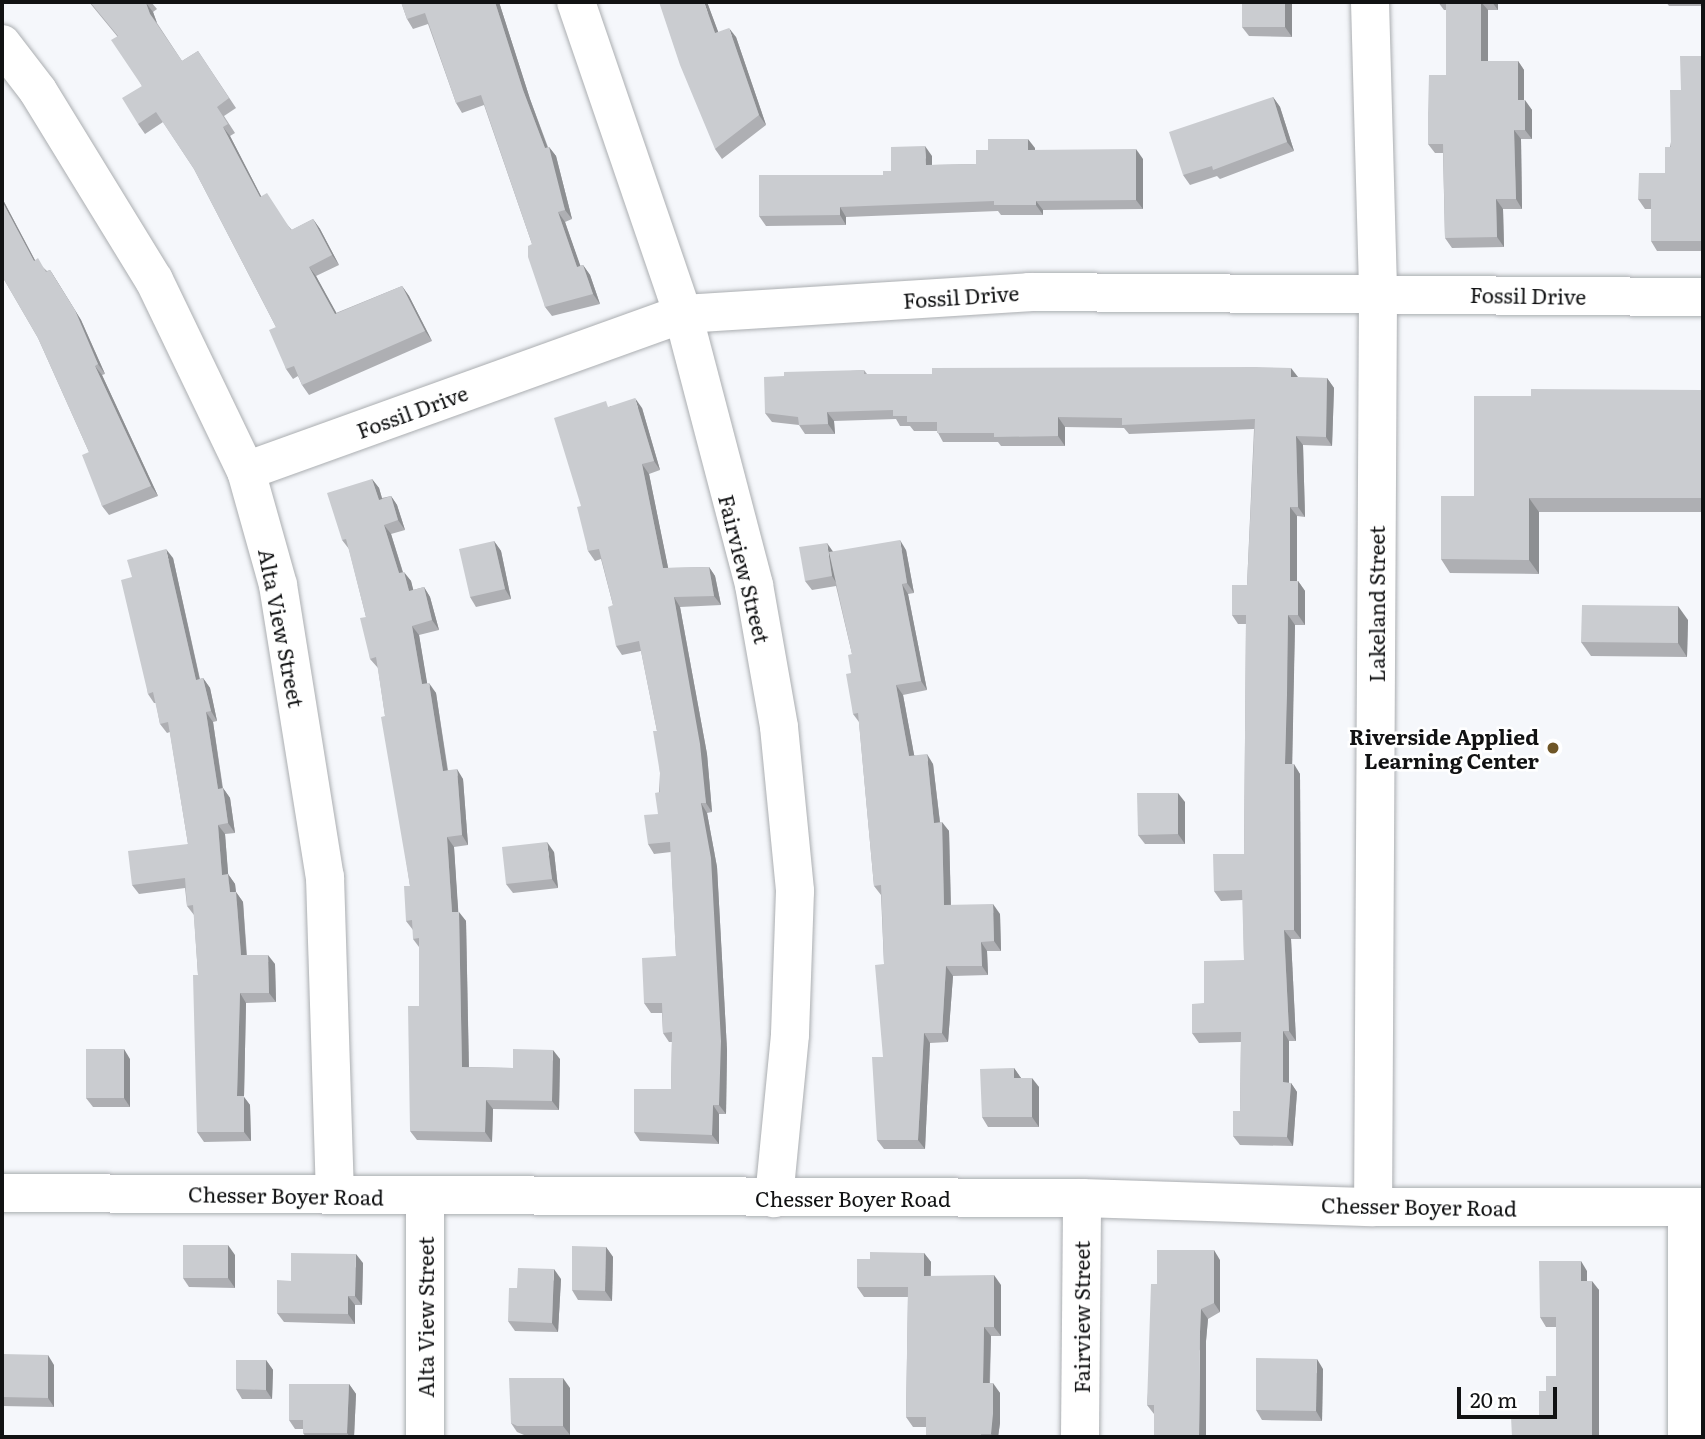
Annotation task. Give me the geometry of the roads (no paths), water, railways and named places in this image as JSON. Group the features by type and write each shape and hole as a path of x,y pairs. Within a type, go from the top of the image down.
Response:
{"street":[{"name":"Fairview Street","path":"576,2 682,314 754,585 779,727 796,891 790,1035 774,1198"},
{"name":"Lakeland Street","path":"1370,2 1378,294 1373,1207"},
{"name":"Alta View Street","path":"2,44 37,91 154,279 246,471 278,585 325,877 335,1195"},
{"name":"Fossil Drive","path":"246,471 682,314 1029,292 1703,297"},
{"name":"Chesser Boyer Road","path":"2,1193 1082,1198 1373,1207 1695,1207"},
{"name":"Alta View Street","path":"425,1197 425,1437"},
{"name":"Fairview Street","path":"1080,1437 1082,1198"},
{"path":"1687,1437 1695,1207"}],"place":[{"name":"Riverside Applied Learning Center","path":"1553,748"}]}
